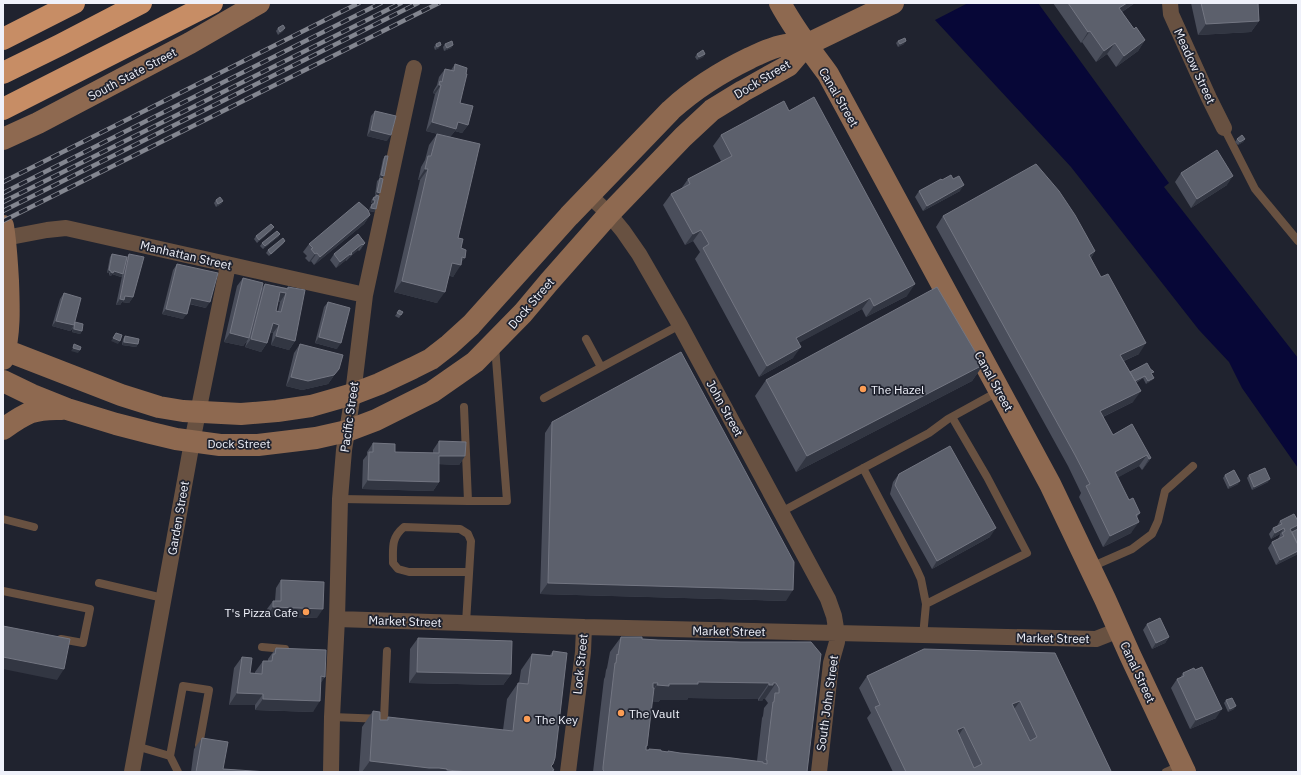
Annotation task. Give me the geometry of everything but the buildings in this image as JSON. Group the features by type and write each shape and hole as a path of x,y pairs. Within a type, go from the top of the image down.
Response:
{"highway":[{"path":"3,39 74,3"},
{"path":"6,71 110,20 141,3"},
{"path":"11,106 212,3"}],"street":[{"name":"South State Street","path":"3,138 38,123 190,44 259,3"},
{"name":"Canal Street","path":"780,3 806,45 828,74 1050,484 1090,567 1178,770"},
{"path":"806,45 893,3"},
{"name":"Meadow Street","path":"1170,3 1171,14 1224,128"},
{"name":"Dock Street","path":"4,353 140,402 159,407 198,412 241,414 278,411 311,406 353,394 379,384 431,359 449,345 471,325 589,195 671,110 698,87 738,64 769,49 784,45 806,45"},
{"name":"Dock Street","path":"3,381 32,395 67,409 129,428 192,442 220,445 258,445 316,438 347,431 396,411 432,392 475,362 523,313 609,214 683,137 704,117 722,104 788,66 806,45"},
{"name":"Pacific Street","path":"331,772 333,653 337,619 340,499 344,450 353,394 365,295 414,68"},
{"name":"John Street","path":"589,195 609,214 623,231 639,254 680,325 828,599 834,616 837,634"},
{"name":"Manhattan Street","path":"5,246 48,230 66,228 365,295"},
{"path":"4,353 9,323 5,246"},
{"name":"Garden Street","path":"132,772 192,442 228,265"},
{"path":"3,429 24,415 33,411 46,408 67,409"},
{"name":"Market Street","path":"337,619 837,634 1096,639 1118,630"},
{"name":"Lock Street","path":"568,772 584,627"},
{"name":"South John Street","path":"819,772 831,663 837,642 837,634"}],"lane":[{"path":"1224,128 1255,189 1298,241"},
{"path":"544,398 680,325"},
{"path":"586,339 601,367"},
{"path":"340,499 507,501 495,343"},
{"path":"781,512 929,433 952,417 999,391"},
{"path":"464,407 468,501"},
{"path":"926,604 1027,553 987,477 952,417"},
{"path":"1090,567 1132,549 1152,534 1158,521 1165,491 1193,466"},
{"path":"863,468 921,579 926,604 923,636"},
{"path":"3,519 34,527"},
{"path":"466,623 471,541 468,534 460,529 404,527 394,540 393,563 398,569 409,572 469,572"},
{"path":"99,583 163,598"},
{"path":"3,590 90,609 83,644 54,638"},
{"path":"262,647 290,650"},
{"path":"332,717 384,719 386,651"},
{"path":"178,772 170,756 183,686 208,690 199,745"},
{"path":"136,746 170,756"}],"shaded area":[{"path":"968,3 1038,3 1169,183 1164,187 1298,358 1298,468 1242,388 1229,362 1199,330 1071,167 935,20"}],"railway":[{"path":"3,182 359,3"},
{"path":"3,193 381,3"},
{"path":"3,202 401,3"},
{"path":"3,211 418,3"},
{"path":"3,221 439,3"}],"place":[{"name":"The Hazel","path":"863,389"},
{"name":"T's Pizza Cafe","path":"306,612"},
{"name":"The Vault","path":"621,713"},
{"name":"The Key","path":"527,719"}]}
